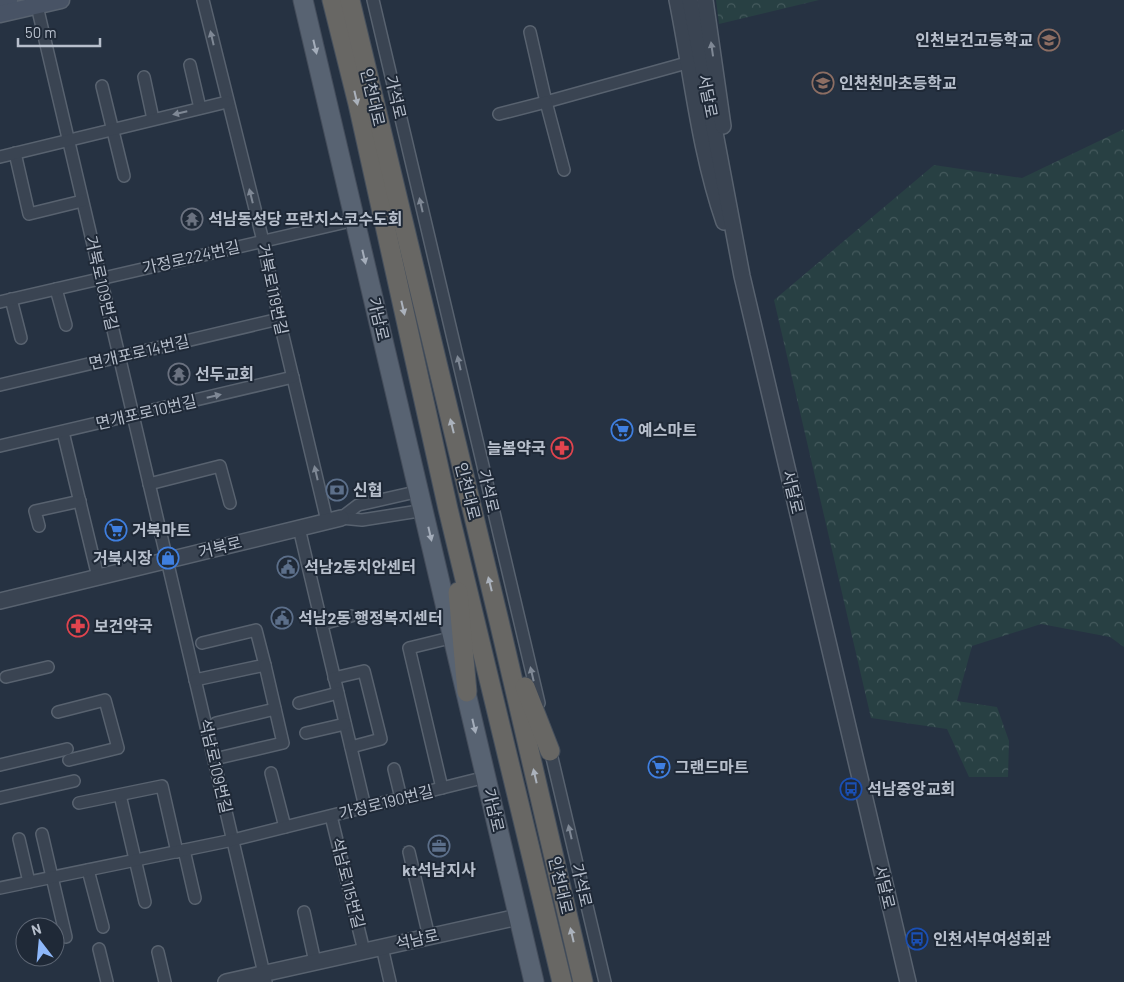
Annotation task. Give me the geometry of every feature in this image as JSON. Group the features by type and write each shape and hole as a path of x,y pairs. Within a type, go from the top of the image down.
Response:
{"highway":[{"name":"인천대로","path":"332,0 358,104 448,509 562,982"},
{"name":"인천대로","path":"350,0 584,982"},
{"path":"448,509 460,601 466,692"},
{"path":"499,621 550,751"}],"main road":[{"path":"0,2 9,0"},
{"path":"0,14 62,0"},
{"name":"가남로","path":"303,0 425,510 534,982"}],"street":[{"name":"거북로119번길","path":"203,0 263,241 293,377 334,520"},
{"name":"가석로","path":"373,0 605,982"},
{"path":"678,0 690,62 701,139 718,205 742,276"},
{"name":"서달로","path":"690,0 742,276 908,982"},
{"path":"705,0 736,213 742,276"},
{"name":"거북로109번길","path":"38,6 167,560"},
{"path":"530,32 564,170"},
{"path":"499,114 690,62"},
{"path":"190,65 200,108"},
{"path":"144,77 153,119"},
{"path":"102,86 124,176"},
{"path":"0,157 227,102"},
{"path":"15,154 29,214 82,201"},
{"name":"가정로224번길","path":"21,338 6,300 355,220"},
{"path":"56,288 66,325"},
{"name":"면개포로14번길","path":"0,385 279,319"},
{"name":"면개포로10번길","path":"0,446 293,377"},
{"path":"62,432 98,576"},
{"path":"149,484 220,466 230,503"},
{"path":"334,520 358,505 420,491"},
{"path":"39,526 36,510 80,501"},
{"path":"334,520 362,520 425,510"},
{"name":"거북로","path":"0,601 334,520"},
{"path":"299,528 365,807"},
{"name":"석남로109번길","path":"167,560 265,977"},
{"path":"322,624 351,616"},
{"path":"202,643 256,630 283,743 223,756"},
{"path":"442,788 409,648 454,637"},
{"path":"195,680 264,665"},
{"path":"6,677 48,668"},
{"path":"334,678 364,671 381,739 351,747"},
{"path":"299,703 338,693"},
{"path":"0,765 118,748 105,700 58,712"},
{"path":"216,723 275,709"},
{"path":"306,733 345,724"},
{"path":"394,768 401,798"},
{"path":"271,773 285,827"},
{"name":"가정로190번길","path":"0,888 233,840 486,777"},
{"path":"0,798 74,782"},
{"path":"79,803 162,786 195,898"},
{"path":"120,795 145,902"},
{"name":"석남로115번길","path":"331,816 364,951"},
{"path":"42,834 66,937"},
{"path":"19,839 29,882"},
{"path":"409,852 429,937"},
{"path":"88,870 103,928"},
{"path":"304,912 315,962"},
{"name":"석남로","path":"226,982 265,977 315,962 518,917"},
{"path":"382,947 390,982"},
{"path":"99,950 107,982"},
{"path":"158,952 165,982"}],"green space":[{"path":"716,0 819,0 719,24"},
{"path":"1124,129 1124,647 1110,637 1041,624 972,646 957,701 997,707 1009,741 1008,777 969,777 947,729 871,718 774,300 934,165 1022,178"}],"place":[{"name":"인천보건고등학교","path":"1049,40"},
{"name":"인천천마초등학교","path":"823,83"},
{"name":"석남동성당 프란치스코수도회","path":"192,219"},
{"name":"선두교회","path":"179,374"},
{"name":"예스마트","path":"622,430"},
{"name":"늘봄약국","path":"562,448"},
{"name":"신협","path":"337,490"},
{"name":"거북마트","path":"116,530"},
{"name":"거북시장","path":"168,558"},
{"name":"석남2동치안센터","path":"288,567"},
{"name":"석남2동 행정복지센터","path":"282,618"},
{"name":"보건약국","path":"78,626"},
{"name":"그랜드마트","path":"659,767"},
{"name":"석남중앙교회","path":"851,789"},
{"name":"kt석남지사","path":"439,846"},
{"name":"인천서부여성회관","path":"917,939"}]}
